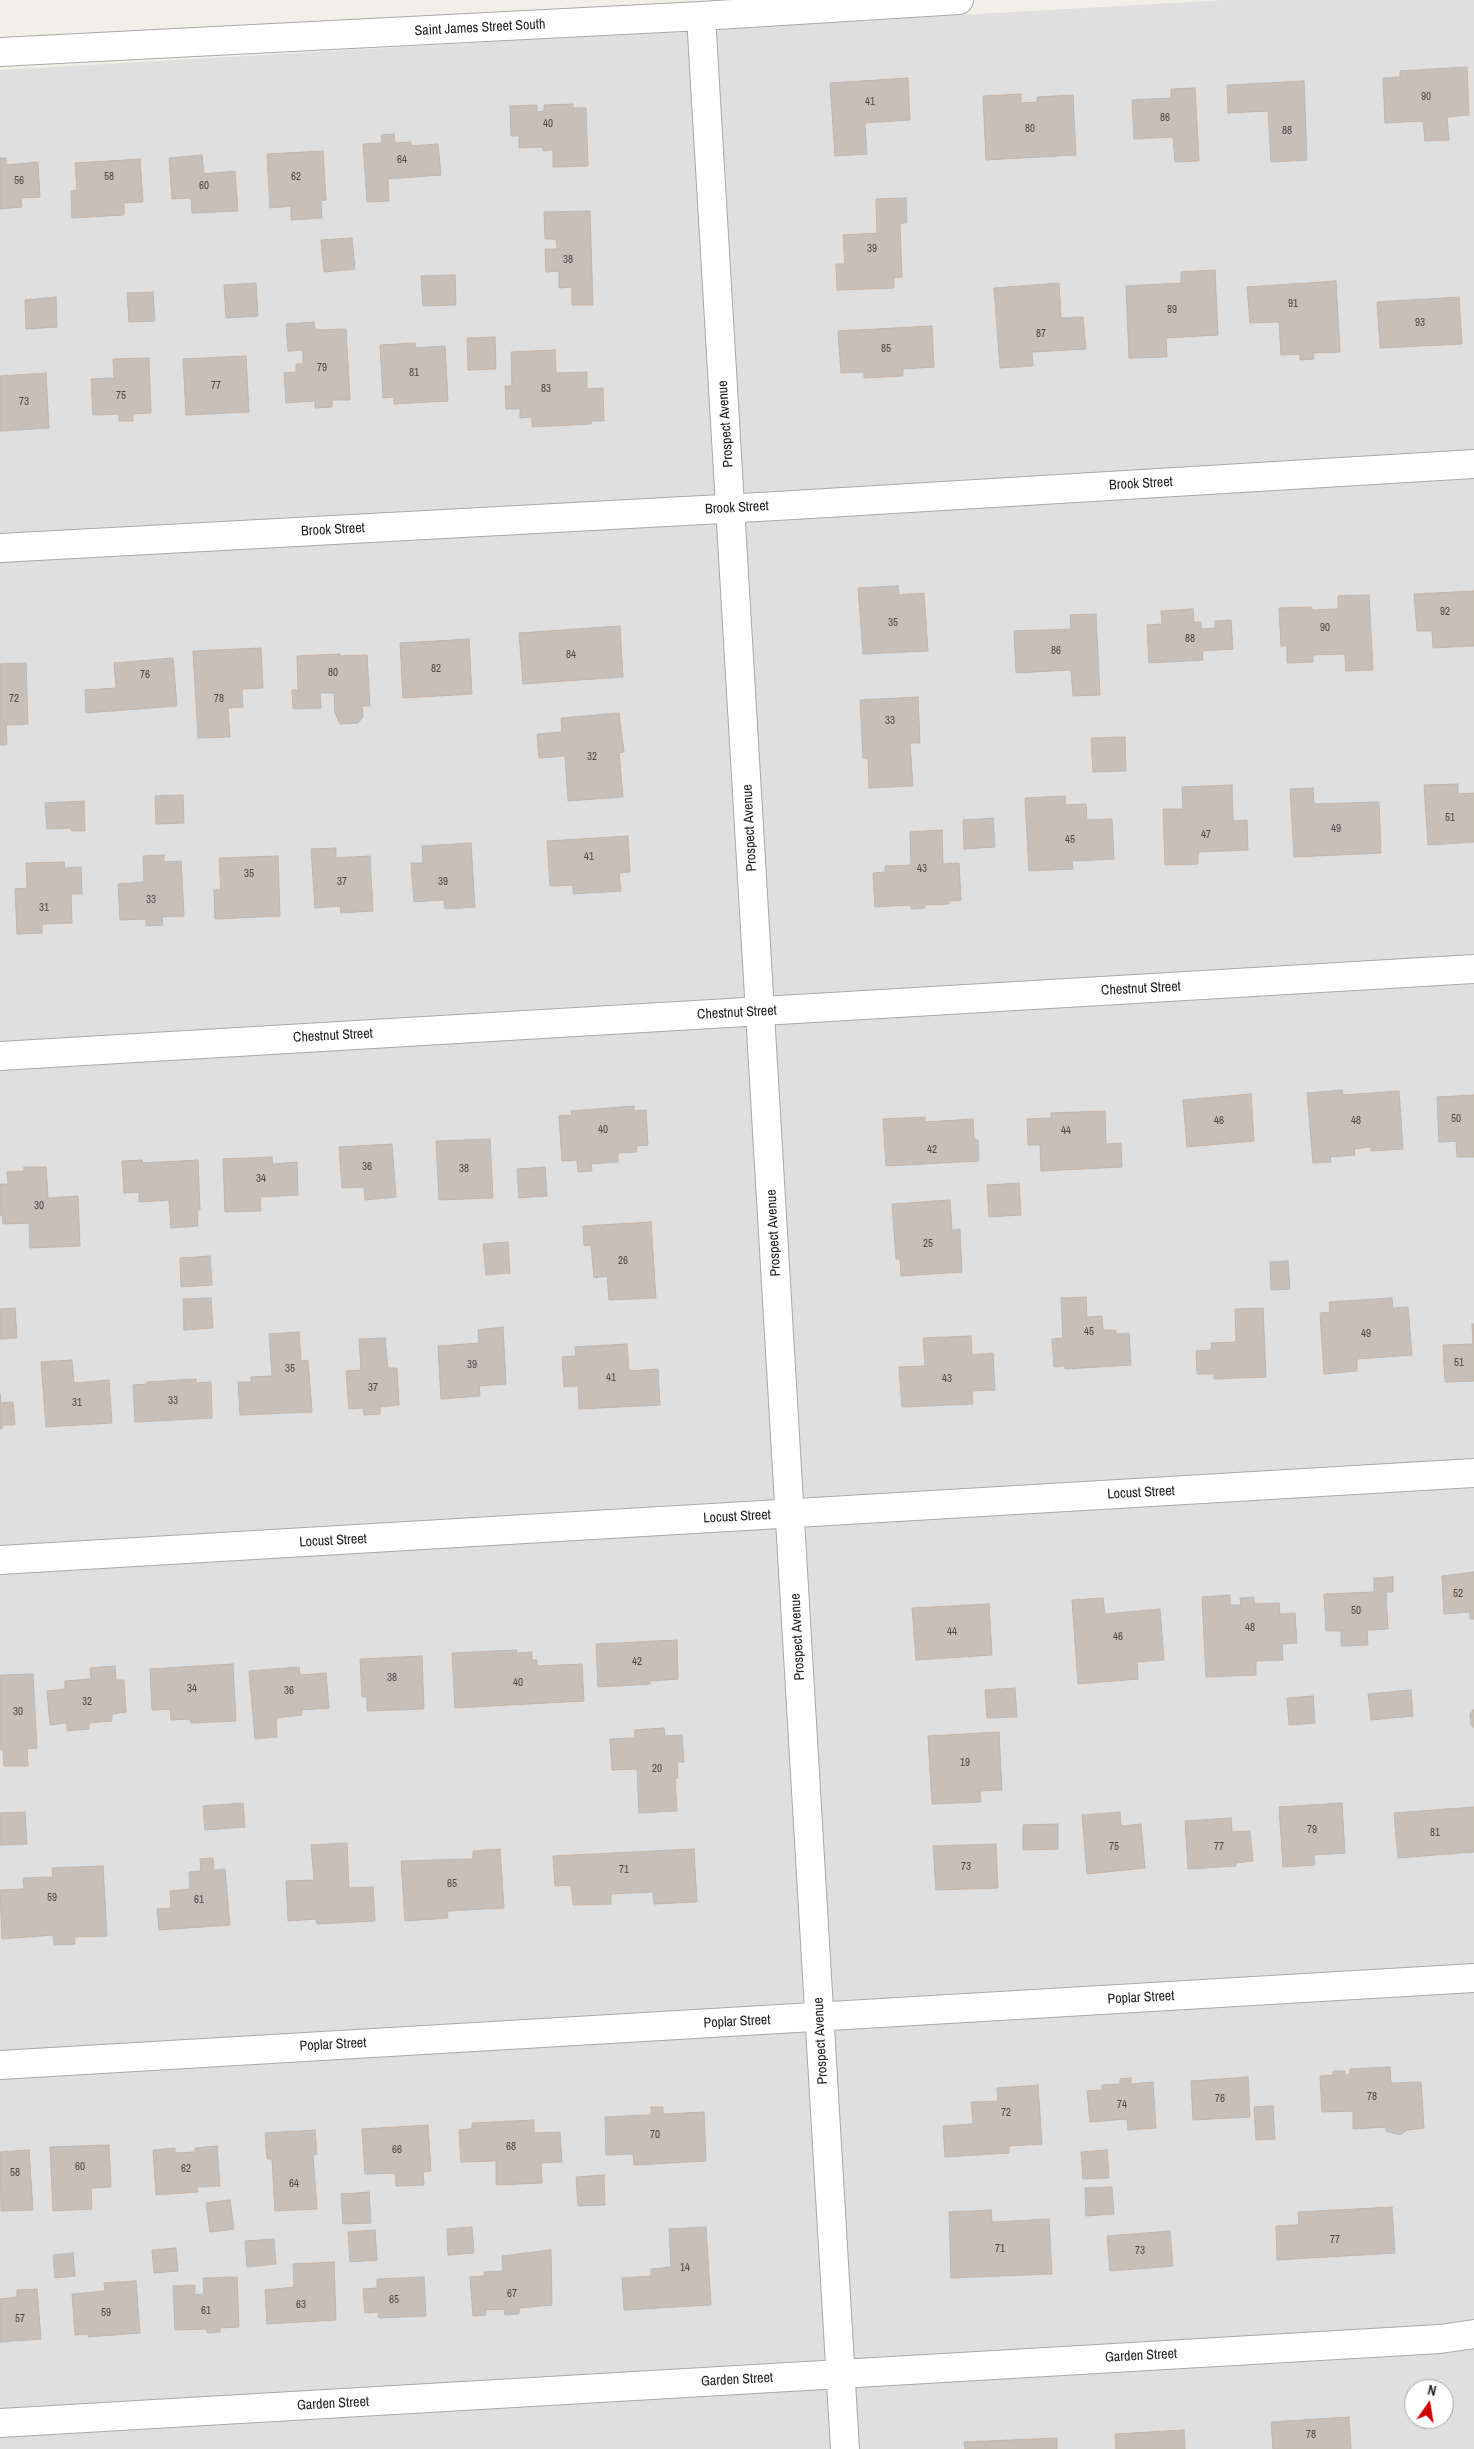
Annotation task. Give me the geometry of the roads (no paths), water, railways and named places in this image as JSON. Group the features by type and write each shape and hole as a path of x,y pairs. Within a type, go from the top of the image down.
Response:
{"street":[{"name":"Saint James Street South","path":"0,52 701,16 959,0"},
{"name":"Prospect Avenue","path":"701,16 732,508 845,2449"},
{"name":"Brook Street","path":"0,548 732,508 1474,464"},
{"name":"Chestnut Street","path":"0,1056 1474,969"},
{"name":"Locust Street","path":"0,1560 1474,1473"},
{"name":"Poplar Street","path":"0,2064 1474,1978"},
{"name":"Garden Street","path":"0,2423 1440,2339 1474,2334"}]}
